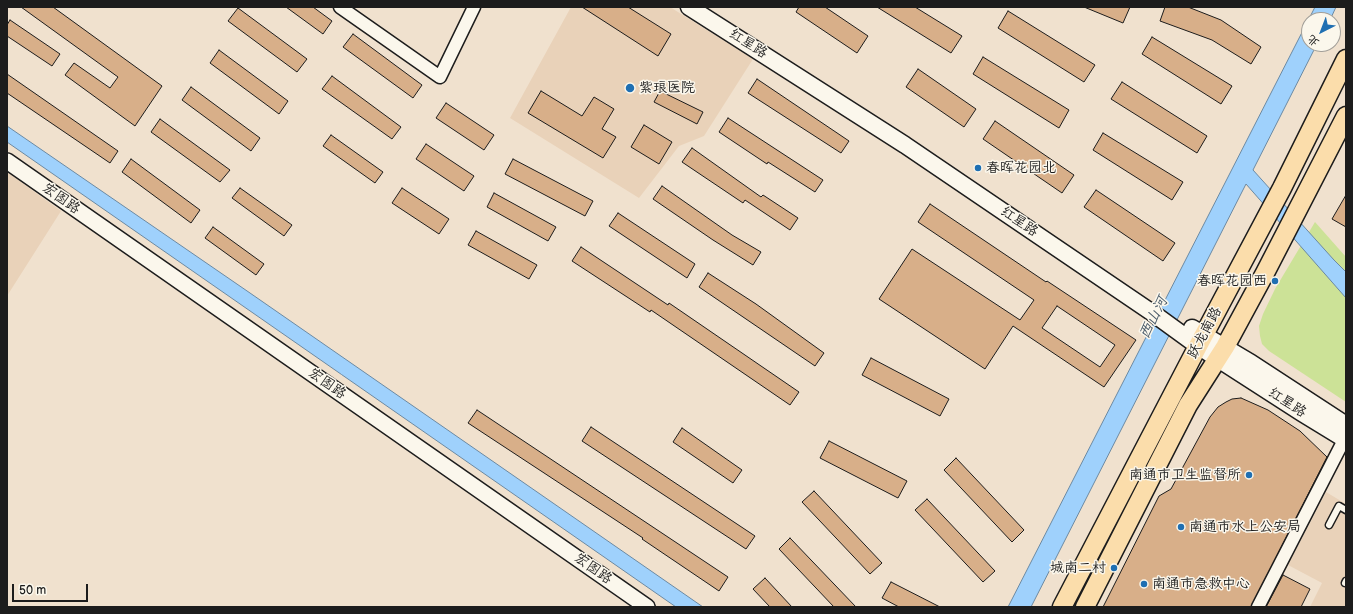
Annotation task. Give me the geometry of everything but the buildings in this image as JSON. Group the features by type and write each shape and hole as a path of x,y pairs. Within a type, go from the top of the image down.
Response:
{"main road":[{"name":"红星路","path":"689,7 906,145 1156,310"},
{"name":"红星路","path":"705,7 973,180 1179,326 1221,352 1302,413 1346,435"},
{"name":"跃龙南路","path":"1062,607 1267,217 1346,60"},
{"name":"跃龙南路","path":"1085,607 1188,405 1221,352 1266,273 1346,116"}],"street":[{"path":"340,7 440,77 474,7"},
{"name":"宏图路","path":"7,161 647,607"},
{"path":"1258,607 1346,435"}],"lane":[{"path":"1329,525 1339,506 1346,510"}],"shaded area":[{"name":"紫琅医院","path":"571,7 670,7 753,59 704,136 679,146 639,198 510,118"},
{"path":"7,172 61,211 7,296"},
{"path":"1326,492 1346,504 1346,607 1310,607 1322,583 1288,565"}],"green space":[{"path":"1315,222 1346,257 1346,402 1269,351 1262,344 1260,336 1259,326 1275,289"}],"water":[{"path":"1315,7 1336,7 1334,12 1312,12"},
{"path":"1301,34 1301,52 1313,52 1253,170 1346,272 1346,298 1246,184 1031,607 1008,607"},
{"path":"7,126 703,607 676,607 7,142"}],"place":[{"name":"紫琅医院","path":"630,88"},
{"name":"春晖花园北","path":"978,168"},
{"name":"春晖花园西","path":"1275,281"},
{"name":"南通市卫生监督所","path":"1249,475"},
{"name":"南通市水上公安局","path":"1181,527"},
{"name":"城南二村","path":"1114,568"},
{"name":"南通市急救中心","path":"1144,584"}],"water label":[{"name":"西山河","path":"1154,318"}]}
